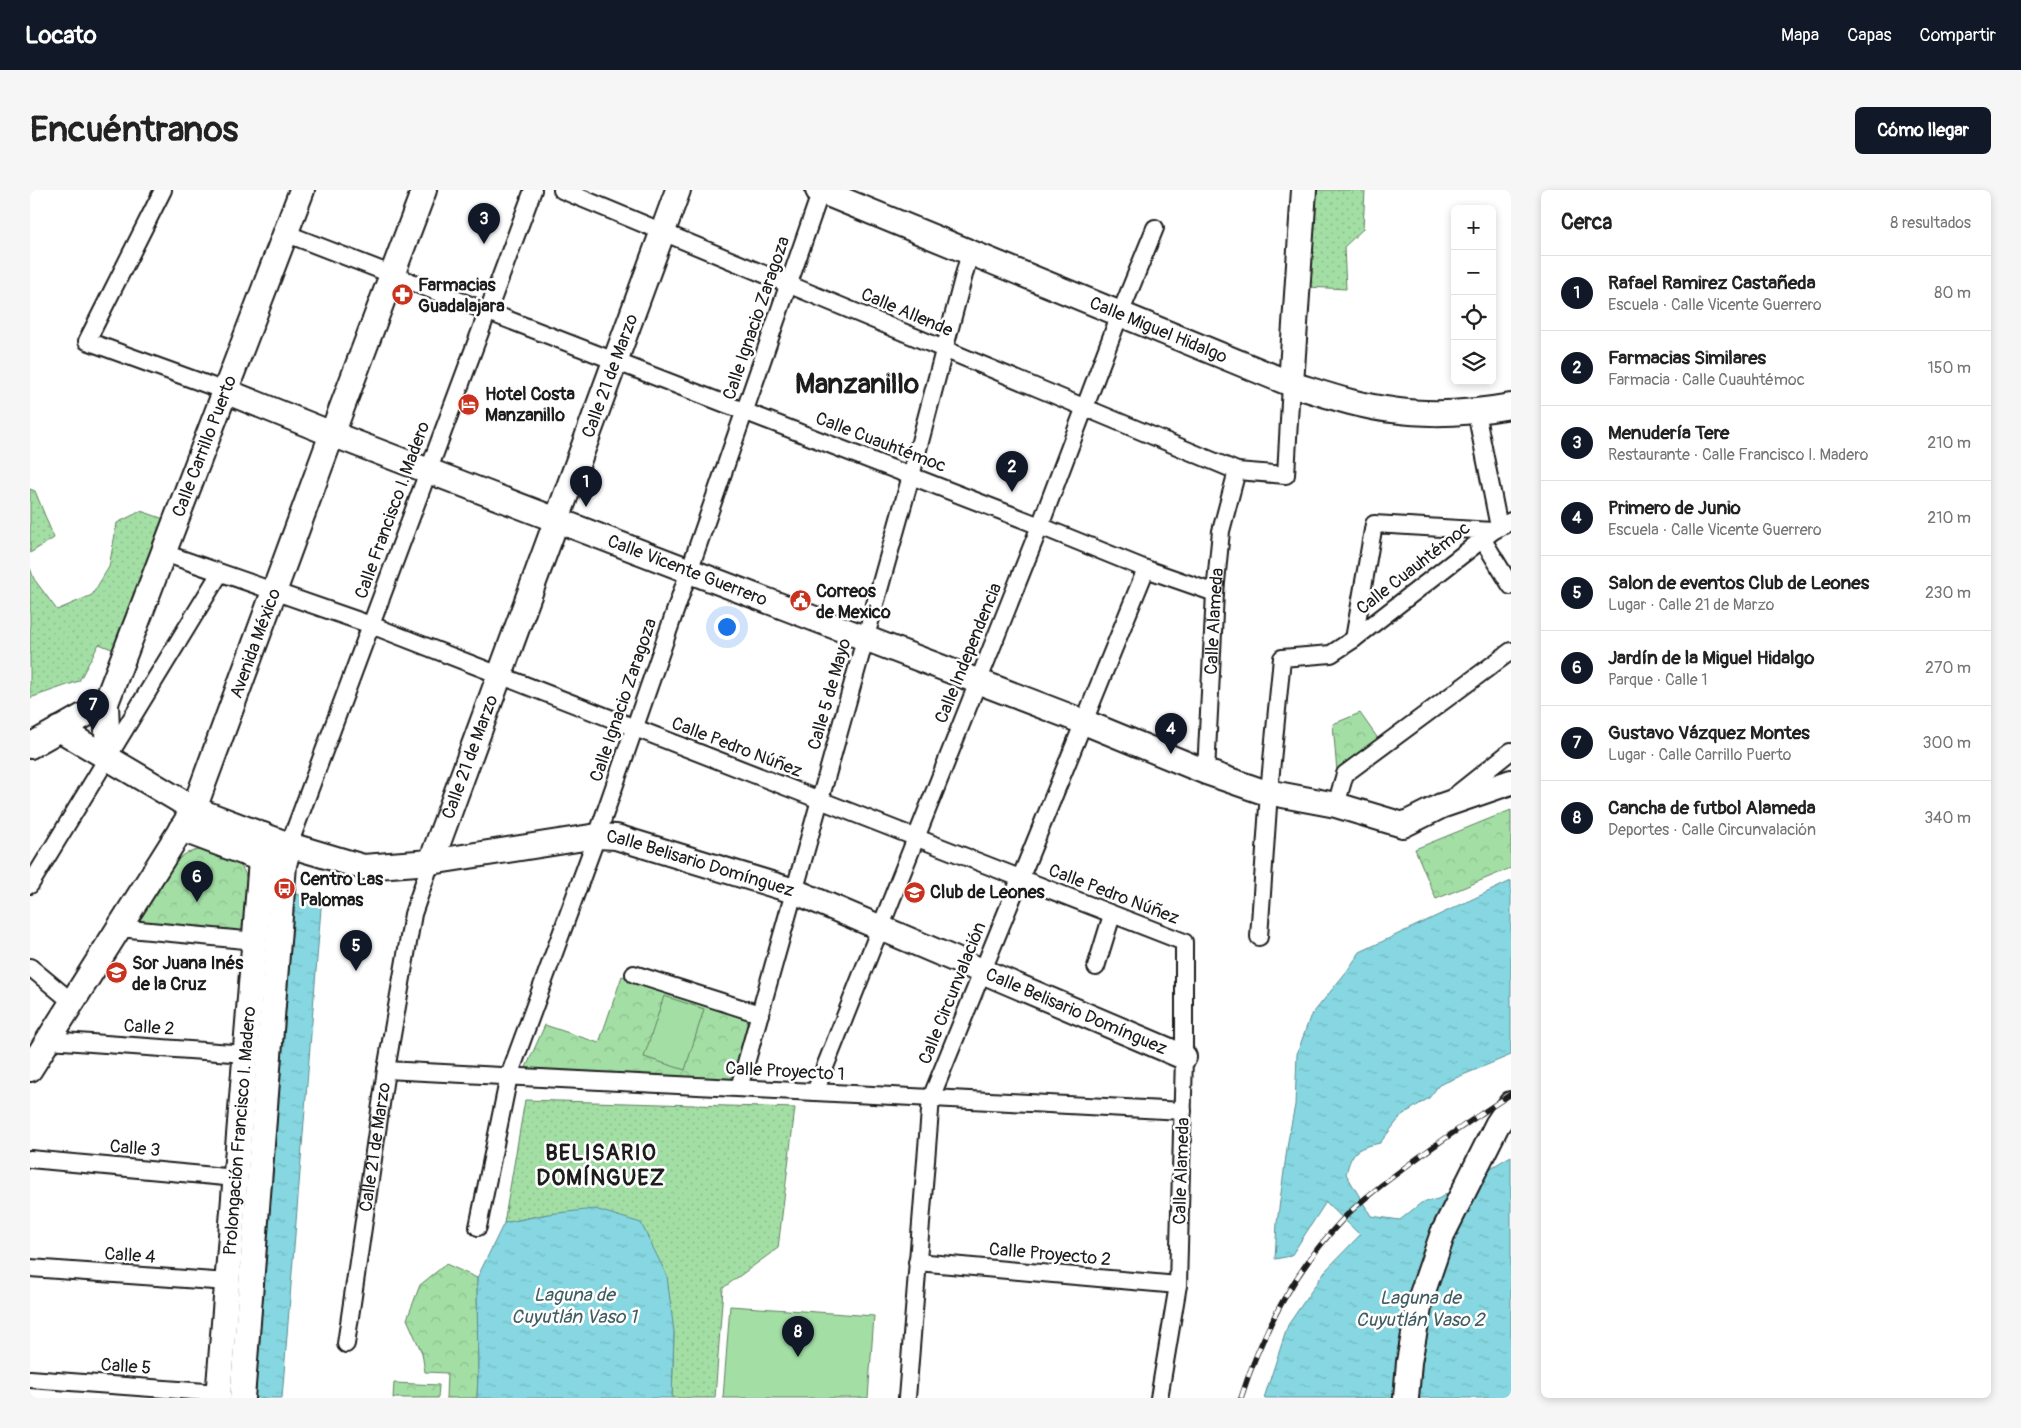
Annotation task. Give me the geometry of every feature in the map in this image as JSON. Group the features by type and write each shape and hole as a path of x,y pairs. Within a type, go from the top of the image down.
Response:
{"street":[{"path":"163,190 87,341 225,391"},
{"name":"Calle Carrillo Puerto","path":"108,758 106,703 302,190"},
{"name":"Avenida México","path":"68,1000 120,928 182,830 188,805 274,592 424,190"},
{"name":"Calle Francisco I. Madero","path":"278,856 371,625 533,190"},
{"name":"Calle Allende","path":"562,190 1237,471 1286,475 1291,384"},
{"name":"Calle 21 de Marzo","path":"346,1344 386,1070 412,914 678,190"},
{"path":"1291,384 1304,190"},
{"name":"Calle Miguel Hidalgo","path":"820,191 1291,384 1343,400 1392,410 1449,413 1476,412 1511,406"},
{"name":"Calle Ignacio Zaragoza","path":"478,1227 508,1076 596,836 820,191"},
{"name":"Calle Independencia","path":"815,1092 1040,526 1120,314 1155,228"},
{"name":"Calle Cuauhtémoc","path":"286,233 1146,569 1215,593"},
{"name":"Calle 5 de Mayo","path":"739,1088 911,476 970,252"},
{"name":"Calle Vicente Guerrero","path":"225,391 428,471 1084,722 1206,772 1269,792 1336,805 1403,825 1441,806 1511,782"},
{"path":"1476,412 1497,530 1511,586"},
{"name":"Calle Alameda","path":"1206,772 1215,593 1221,531 1237,471"},
{"path":"1356,631 1374,524 1497,530"},
{"name":"Calle Cuauhtémoc","path":"1269,792 1282,658 1331,654 1356,631 1497,530"},
{"name":"Calle Pedro Núñez","path":"164,553 371,625 1184,942"},
{"name":"Calle Circunvalación","path":"907,1398 931,1098 1146,569"},
{"path":"30,885 220,573"},
{"path":"1336,805 1345,774 1511,651"},
{"path":"30,746 106,703"},
{"path":"59,729 188,805"},
{"path":"1441,806 1511,751"},
{"path":"1259,937 1269,792"},
{"name":"Avenida México","path":"30,1069 39,1044 188,805"},
{"name":"Prolongación Francisco I. Madero","path":"188,805 263,835 278,856 254,1246 242,1398"},
{"path":"182,830 278,856"},
{"name":"Calle Belisario Domínguez","path":"278,856 328,857 363,867 431,862 596,836 616,837 794,891 1184,1057"},
{"name":"Prolongación Francisco I. Madero","path":"219,1396 255,941 278,856"},
{"path":"1096,967 1112,914"},
{"path":"120,928 255,941"},
{"name":"Calle Alameda","path":"1159,1398 1178,1285 1184,1057 1184,942"},
{"path":"30,967 68,1000"},
{"path":"634,974 760,1014"},
{"name":"Calle 2","path":"39,1044 246,1054"},
{"name":"Calle Proyecto 1","path":"386,1070 1183,1111"},
{"path":"1406,1398 1409,1362 1421,1296 1443,1233 1497,1125 1511,1104"},
{"name":"Calle 3","path":"30,1159 236,1178"},
{"path":"231,1241 254,1246"},
{"name":"Calle Proyecto 2","path":"918,1262 1178,1285"},
{"name":"Calle 4","path":"30,1268 228,1282"},
{"name":"Calle 5","path":"30,1379 219,1396"}],"green space":[{"path":"1313,190 1365,190 1363,229 1344,247 1346,289 1308,287"},
{"path":"30,489 35,491 54,538 30,553"},
{"path":"141,511 167,520 122,653 99,644 79,681 30,698 30,568 34,579 57,610 92,595 109,567 117,523"},
{"path":"1360,713 1379,740 1337,772 1333,724"},
{"path":"1511,810 1511,868 1436,899 1415,849"},
{"path":"202,849 231,859 242,867 248,884 245,934 133,922 175,861 187,853"},
{"path":"622,976 753,1019 732,1088 524,1072 545,1025 599,1043"},
{"path":"664,996 704,1009 685,1070 644,1057"},
{"path":"525,1100 795,1108 778,1248 723,1288 715,1398 672,1398 674,1332 548,1214 504,1223"},
{"path":"446,1264 477,1278 477,1398 446,1398 447,1373 425,1372 422,1353 407,1319 420,1285"},
{"path":"730,1306 874,1316 868,1398 723,1398"},
{"path":"394,1383 439,1385 438,1398 393,1398"}],"water":[{"name":"Laguna de Cuyutlán Vaso 2","path":"1511,881 1511,1055 1439,1085 1429,1098 1402,1115 1380,1143 1357,1151 1353,1155 1346,1174 1371,1216 1400,1220 1421,1203 1438,1199 1511,1156 1511,1398 1264,1398 1288,1325 1325,1271 1360,1235 1326,1202 1291,1256 1275,1259 1277,1223 1295,1105 1297,1054 1310,1017 1360,952"},
{"path":"295,894 322,896 282,1398 255,1398"},
{"name":"Laguna de Cuyutlán Vaso 1","path":"595,1209 641,1223 667,1276 674,1332 672,1398 477,1398 477,1278 504,1223 548,1214"}],"railway":[{"path":"1241,1398 1259,1349 1282,1302 1295,1280 1326,1238 1370,1194 1454,1132 1511,1094"}],"place":[{"name":"Menudería Tere","path":"484,244"},
{"name":"Farmacias Guadalajara","path":"402,295"},
{"name":"Hotel Costa Manzanillo","path":"469,404"},
{"name":"Farmacias Similares","path":"1012,492"},
{"name":"Rafael Ramirez Castañeda","path":"586,507"},
{"name":"Correos de Mexico","path":"800,601"},
{"name":"Gustavo Vázquez Montes","path":"93,730"},
{"name":"Primero de Junio","path":"1171,754"},
{"name":"Centro Las Palomas","path":"284,889"},
{"name":"Club de Leones","path":"914,892"},
{"name":"Jardín de la Miguel Hidalgo","path":"197,902"},
{"name":"Salon de eventos Club de Leones","path":"356,971"},
{"name":"Sor Juana Inés de la Cruz","path":"116,973"},
{"name":"Cancha de futbol Alameda","path":"798,1357"}],"district":[{"name":"Manzanillo","path":"857,383"},
{"name":"BELISARIO DOMÍNGUEZ","path":"601,1164"}]}
